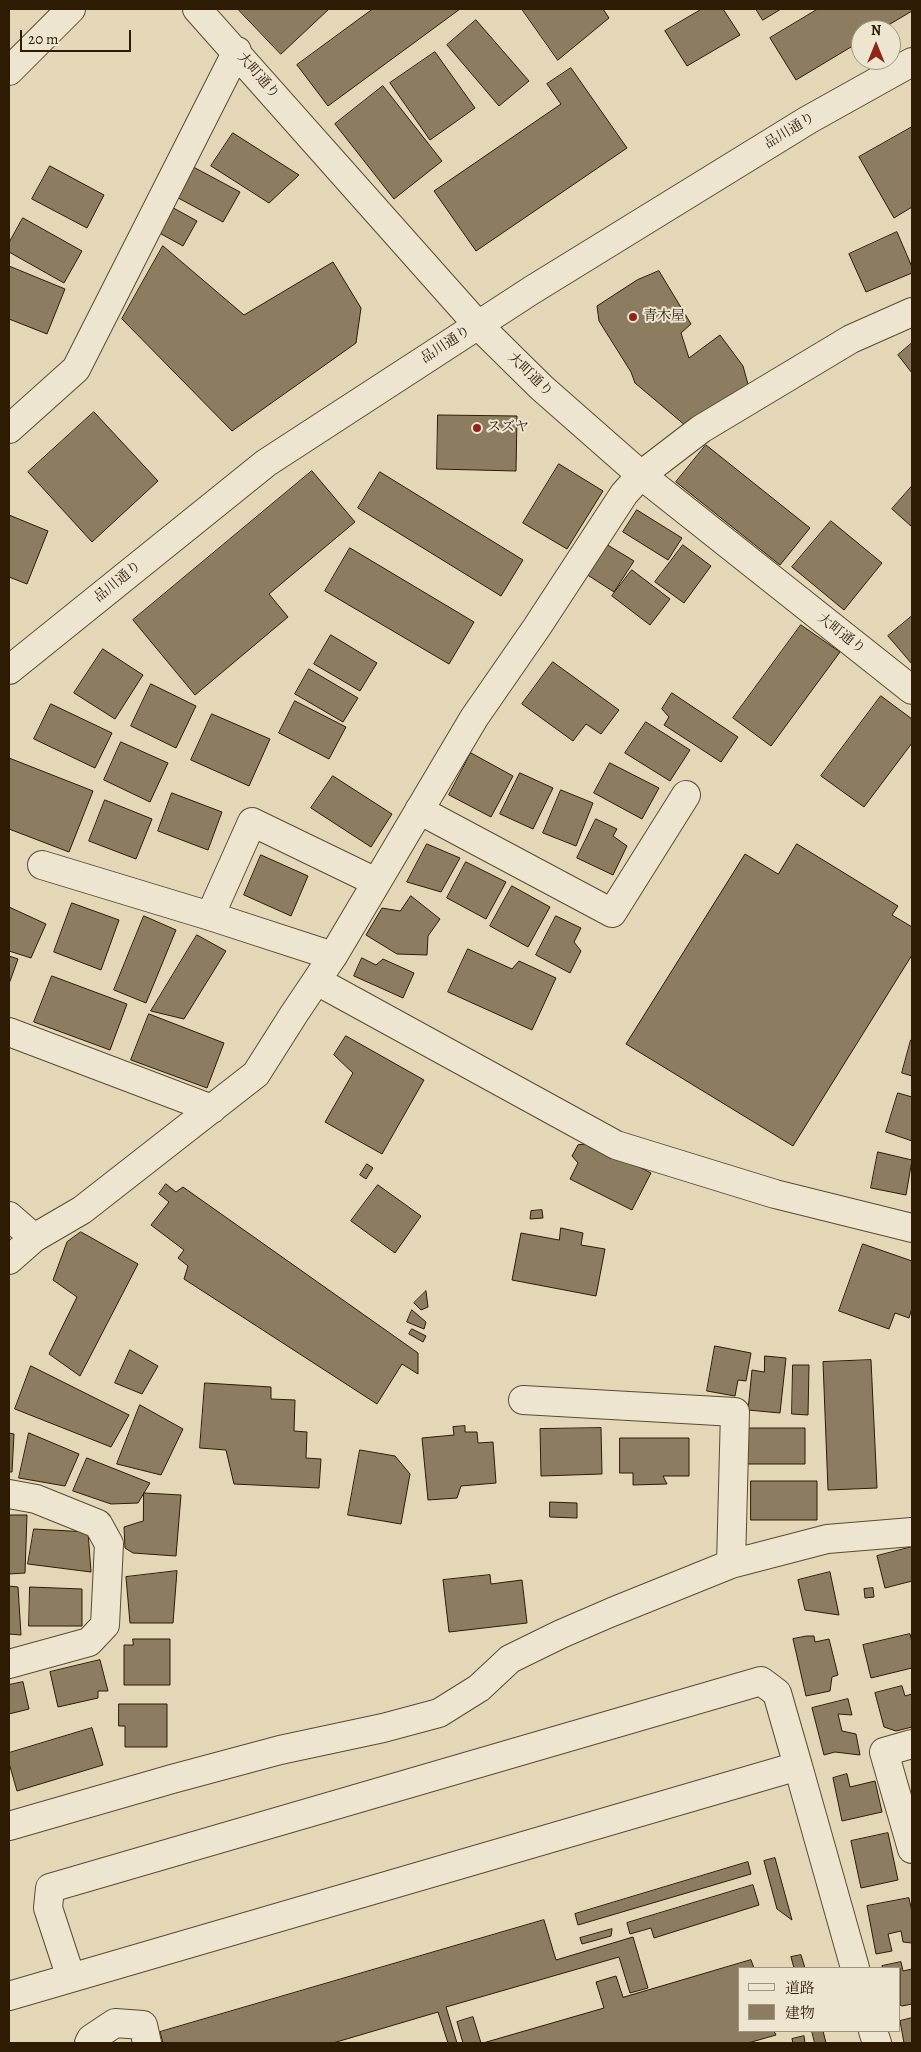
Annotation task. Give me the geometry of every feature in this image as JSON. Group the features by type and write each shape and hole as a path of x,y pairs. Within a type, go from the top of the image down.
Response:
{"street":[{"path":"9,72 71,9"},
{"name":"大町通り","path":"197,9 477,324 544,390 641,475 912,690"},
{"path":"9,429 76,369 236,51"},
{"name":"品川通り","path":"9,670 266,462 477,324 808,120 912,62"},
{"path":"9,1260 34,1238 82,1210 256,1074 333,956 474,718 537,627 624,494 641,475 701,429 851,339 912,312"},
{"path":"419,810 612,913 686,795"},
{"path":"210,916 252,822 376,882"},
{"path":"42,865 333,956"},
{"path":"317,981 616,1145 775,1194 912,1228"},
{"path":"9,1032 212,1109"},
{"path":"9,1216 34,1238"},
{"path":"523,1400 735,1412 732,1564"},
{"path":"9,1494 36,1499 98,1524 109,1544 105,1625 89,1642 9,1664"},
{"path":"9,1826 172,1778 280,1750 439,1714 479,1688 510,1660 603,1616 732,1564 827,1538 912,1532"},
{"path":"71,1978 48,1908 50,1888 761,1681 777,1693 855,1967"},
{"path":"912,1744 884,1752 912,1849"},
{"path":"9,1996 798,1766"},
{"path":"89,2043 91,2039 115,2024 143,2025 147,2043"}],"building":[{"path":"238,9 329,9 281,54"},
{"path":"373,9 460,9 328,106 297,65"},
{"path":"522,9 603,9 609,18 558,60"},
{"path":"702,9 723,9 740,35 687,66 665,31"},
{"path":"756,9 781,9 763,20"},
{"path":"818,9 912,9 912,11 897,20 851,20 851,47 796,80 770,38"},
{"path":"476,20 529,81 499,106 447,45"},
{"path":"435,52 475,108 430,140 390,83"},
{"path":"571,68 627,148 476,251 434,191 561,104 547,84"},
{"path":"383,86 442,161 394,199 335,124"},
{"path":"912,127 912,207 894,218 859,157"},
{"path":"233,133 299,175 269,203 211,166"},
{"path":"184,162 240,192 223,222 167,192"},
{"path":"50,166 104,195 87,228 32,199"},
{"path":"168,205 197,221 183,246 154,230"},
{"path":"23,218 82,251 64,283 9,252 9,243"},
{"path":"897,232 912,267 912,273 866,292 849,254"},
{"path":"163,246 244,315 333,262 361,308 356,343 232,431 122,319"},
{"path":"9,266 65,289 47,334 9,319"},
{"path":"659,271 691,324 681,333 689,358 720,335 743,366 749,388 686,426 635,383 631,372 599,321 597,306 637,280"},
{"path":"912,343 912,373 898,355"},
{"path":"94,412 158,481 92,542 28,472"},
{"path":"438,415 517,416 516,471 437,469"},
{"path":"706,445 810,528 780,565 676,482"},
{"path":"559,464 603,491 567,549 523,523"},
{"path":"312,471 355,522 269,594 288,617 195,695 133,620"},
{"path":"380,472 523,560 501,596 358,508"},
{"path":"912,486 912,527 892,509"},
{"path":"637,510 682,538 668,560 623,532"},
{"path":"9,515 48,531 27,584 9,577"},
{"path":"831,521 882,563 844,610 792,567"},
{"path":"606,544 634,561 614,592 586,574"},
{"path":"683,545 711,566 684,603 655,582"},
{"path":"350,548 474,622 449,664 325,591"},
{"path":"632,570 670,599 650,625 612,596"},
{"path":"912,616 912,664 888,636"},
{"path":"801,625 840,652 771,746 733,718"},
{"path":"331,635 377,663 360,691 314,664"},
{"path":"103,649 143,675 115,719 74,693"},
{"path":"553,662 619,710 601,734 586,724 573,741 522,704"},
{"path":"309,669 358,698 343,722 295,694"},
{"path":"151,684 196,706 176,748 131,726"},
{"path":"672,693 738,737 721,762 664,725 669,717 662,709"},
{"path":"881,696 912,719 912,743 864,807 821,776"},
{"path":"295,701 346,727 329,759 279,733"},
{"path":"51,704 112,733 95,768 34,739"},
{"path":"212,714 270,739 249,786 191,760"},
{"path":"646,722 690,750 670,781 625,753"},
{"path":"121,742 168,763 150,802 104,780"},
{"path":"471,753 513,776 491,817 449,795"},
{"path":"9,758 93,791 69,852 9,829"},
{"path":"610,763 659,788 642,819 594,793"},
{"path":"520,773 553,788 533,829 500,814"},
{"path":"333,776 392,814 371,847 311,808"},
{"path":"561,790 593,803 576,846 543,833"},
{"path":"172,793 222,812 208,850 158,831"},
{"path":"105,800 152,819 136,859 89,841"},
{"path":"596,819 617,829 613,836 627,846 613,875 577,858"},
{"path":"427,844 460,858 441,892 407,882"},
{"path":"797,844 898,906 892,915 912,927 912,955 793,1146 626,1044 745,854 778,874"},
{"path":"261,855 308,876 291,916 244,895"},
{"path":"466,862 506,882 486,919 447,898"},
{"path":"512,886 550,907 528,947 490,926"},
{"path":"411,896 440,919 428,936 427,955 397,954 366,935 382,908 400,911"},
{"path":"72,903 119,920 101,970 54,952"},
{"path":"9,907 46,924 31,958 9,951"},
{"path":"144,916 176,930 146,1003 114,990"},
{"path":"556,916 581,928 574,942 581,951 570,973 536,955"},
{"path":"197,935 226,951 184,1019 151,1011"},
{"path":"468,949 512,969 519,961 556,978 532,1030 448,992"},
{"path":"9,956 18,959 9,984"},
{"path":"362,958 376,965 383,959 414,973 403,998 354,976"},
{"path":"52,976 127,1004 110,1050 34,1022"},
{"path":"149,1014 224,1043 207,1088 131,1060"},
{"path":"346,1036 424,1080 382,1154 325,1122 353,1073 334,1055"},
{"path":"912,1040 912,1076 902,1073"},
{"path":"898,1093 912,1097 912,1141 886,1132"},
{"path":"594,1144 651,1173 632,1210 570,1179 578,1163 572,1156 578,1145"},
{"path":"878,1152 912,1160 906,1195 871,1188"},
{"path":"367,1164 373,1168 366,1179 360,1175"},
{"path":"166,1184 176,1192 183,1187 418,1353 418,1374 402,1364 377,1404 184,1279 188,1266 178,1258 184,1250 151,1225 169,1202 159,1194"},
{"path":"378,1185 421,1216 395,1253 351,1221"},
{"path":"542,1210 543,1218 530,1219 531,1211"},
{"path":"561,1228 583,1233 581,1245 605,1249 596,1296 512,1280 521,1233 559,1240"},
{"path":"81,1232 138,1264 80,1376 49,1354 77,1297 53,1280 67,1242"},
{"path":"863,1244 912,1261 912,1308 909,1318 895,1313 889,1329 839,1311"},
{"path":"426,1291 428,1307 421,1310 414,1303"},
{"path":"412,1310 426,1322 424,1329 407,1322"},
{"path":"412,1329 426,1336 423,1342 409,1334"},
{"path":"715,1346 751,1353 746,1381 738,1380 735,1396 707,1391"},
{"path":"130,1350 158,1366 142,1394 115,1383"},
{"path":"765,1356 786,1358 780,1413 748,1410 752,1370 764,1372"},
{"path":"871,1360 877,1488 828,1490 823,1362"},
{"path":"793,1365 809,1365 808,1415 792,1414"},
{"path":"31,1366 129,1415 111,1447 15,1409"},
{"path":"205,1383 271,1387 271,1399 295,1400 294,1431 307,1432 306,1458 321,1459 319,1488 234,1484 226,1450 200,1448"},
{"path":"140,1405 183,1429 161,1475 117,1464"},
{"path":"465,1426 465,1432 477,1432 478,1443 493,1442 496,1483 461,1486 457,1498 428,1500 422,1438 454,1435 453,1427"},
{"path":"601,1428 602,1474 541,1476 540,1429"},
{"path":"746,1428 805,1428 805,1464 746,1464"},
{"path":"9,1433 14,1434 12,1472 9,1472"},
{"path":"29,1433 79,1454 65,1486 19,1478"},
{"path":"620,1438 689,1438 689,1476 663,1476 667,1484 633,1485 633,1473 620,1473"},
{"path":"360,1450 395,1456 410,1474 401,1524 348,1515"},
{"path":"87,1458 150,1483 138,1503 111,1504 73,1491"},
{"path":"751,1481 817,1481 817,1520 751,1520"},
{"path":"144,1493 181,1495 176,1556 133,1553 125,1548 124,1527 143,1521"},
{"path":"550,1502 577,1503 577,1518 550,1517"},
{"path":"9,1515 27,1515 25,1573 9,1574"},
{"path":"34,1529 88,1532 91,1572 28,1564"},
{"path":"912,1547 912,1581 885,1588 877,1556"},
{"path":"177,1571 173,1623 130,1623 126,1577"},
{"path":"830,1572 839,1615 805,1610 798,1580"},
{"path":"490,1575 491,1584 522,1580 527,1623 449,1632 443,1580"},
{"path":"9,1586 18,1587 21,1635 9,1634"},
{"path":"30,1587 82,1589 82,1626 29,1626"},
{"path":"873,1588 874,1597 865,1598 864,1589"},
{"path":"910,1634 912,1642 912,1668 871,1678 863,1645"},
{"path":"814,1636 815,1642 829,1639 838,1675 832,1677 830,1691 806,1696 793,1639"},
{"path":"133,1639 170,1639 170,1685 124,1685 124,1645 133,1645"},
{"path":"100,1660 108,1691 98,1691 98,1698 58,1707 50,1672"},
{"path":"23,1682 29,1709 9,1714 9,1685"},
{"path":"902,1686 905,1696 912,1694 912,1727 896,1731 884,1727 875,1693"},
{"path":"848,1699 852,1715 838,1714 842,1731 856,1734 860,1755 835,1752 824,1755 812,1708"},
{"path":"119,1704 167,1704 167,1747 125,1747 125,1726 119,1726"},
{"path":"92,1728 103,1765 17,1791 9,1763 9,1753"},
{"path":"847,1774 850,1787 875,1781 882,1812 842,1821 833,1778"},
{"path":"888,1833 898,1880 861,1888 851,1841"},
{"path":"775,1858 792,1920 777,1909 764,1861"},
{"path":"748,1862 751,1874 578,1925 575,1914"},
{"path":"753,1885 759,1905 654,1938 651,1928 630,1934 627,1923"},
{"path":"909,1898 912,1912 912,1943 903,1942 901,1931 888,1934 892,1951 876,1954 867,1906"},
{"path":"544,1920 556,1960 633,1937 648,1988 630,1993 619,1957 446,2007 457,2043 448,2043 438,2012 333,2043 163,2043 160,2032"},
{"path":"612,1929 611,1936 582,1944 580,1938"},
{"path":"801,1955 805,1967 794,1967 791,1957"},
{"path":"751,1960 754,1967 738,1967 738,2032 774,2032 776,2035 748,2043 483,2043 604,2008 596,1982 616,1976 623,1997"},
{"path":"901,1962 903,1971 912,1969 912,2004 901,2006 901,1967 882,1966"},
{"path":"473,2017 481,2043 463,2043 457,2022"},
{"path":"912,2018 912,2043 904,2043 901,2021"},
{"path":"812,2032 823,2032 826,2043 815,2043"},
{"path":"804,2036 805,2043 793,2043 792,2039"}],"place":[{"name":"青木屋","path":"633,317"},
{"name":"スズヤ","path":"477,428"}]}
